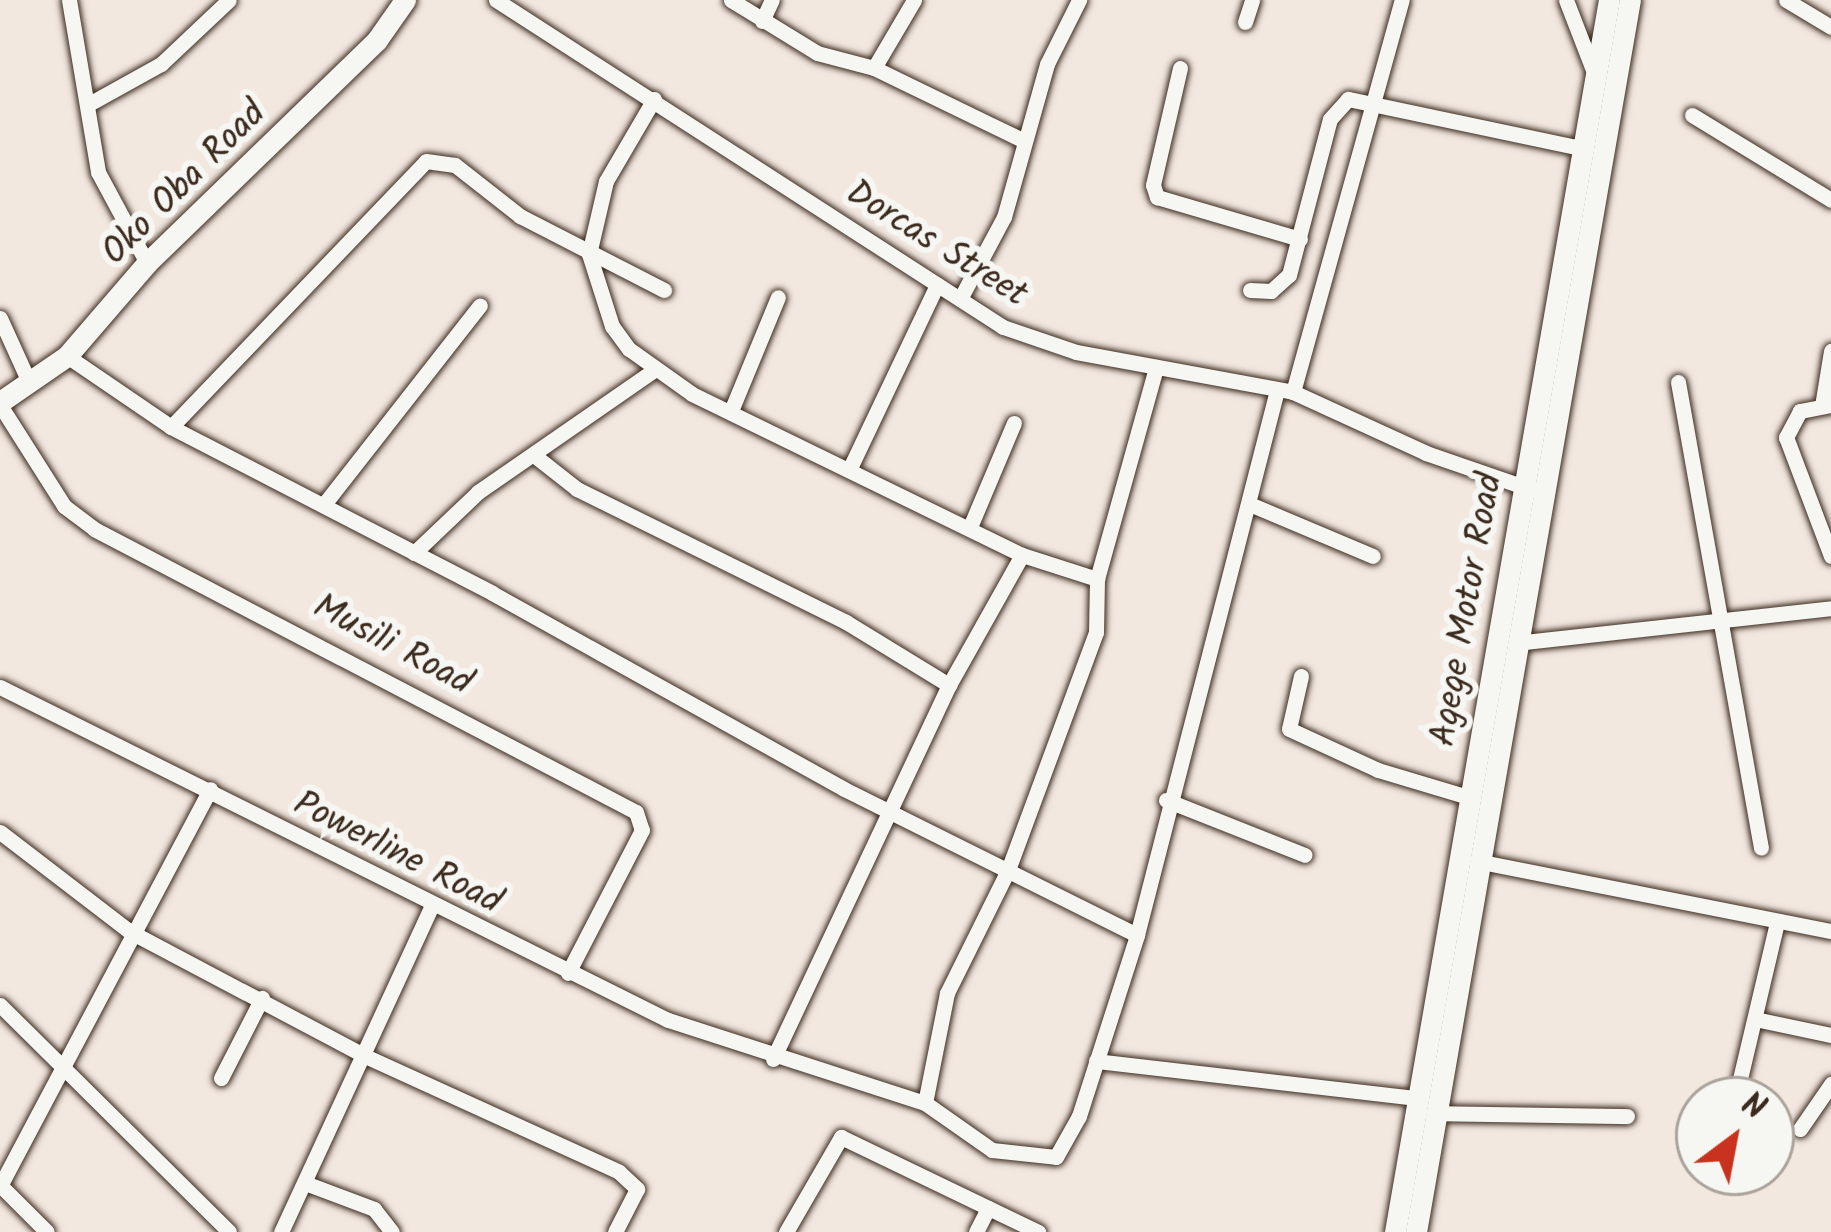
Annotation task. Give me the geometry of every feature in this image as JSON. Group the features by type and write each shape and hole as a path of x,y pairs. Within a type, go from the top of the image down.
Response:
{"main road":[{"name":"Oko Oba Road","path":"0,403 68,356 147,263 377,40 405,0"},
{"name":"Agege Motor Road","path":"1416,1232 1433,1113 1433,1057 1455,935 1468,797 1533,490 1606,81 1609,0"},
{"name":"Agege Motor Road","path":"1455,935 1477,861 1516,643 1533,490 1586,149 1630,0"},
{"name":"Agege Motor Road","path":"1395,1232 1414,1097 1433,1057"}],"street":[{"path":"69,0 98,172 147,263"},
{"path":"87,105 161,64 229,0"},
{"name":"Dorcas Street","path":"496,0 937,285 1039,342 1285,391 1533,490"},
{"path":"731,0 817,52 874,68 1022,140"},
{"path":"762,21 772,0"},
{"path":"874,68 914,0"},
{"path":"960,299 1004,217 1022,140 1079,0"},
{"path":"1246,22 1252,0"},
{"path":"1402,0 1379,100 1285,391 1203,697 1166,800 1137,935 1096,1061 1414,1097"},
{"path":"1566,0 1606,81"},
{"path":"1786,0 1831,27"},
{"path":"1180,68 1153,185 1157,197 1300,239"},
{"path":"654,99 605,182 589,254 612,326 654,370 731,411 1022,555 1097,579"},
{"path":"1250,290 1281,284 1300,239 1335,106 1379,100 1586,149"},
{"path":"1692,116 1831,200"},
{"path":"171,427 425,161 454,165 520,216 664,290"},
{"path":"850,468 937,285"},
{"path":"731,411 778,297"},
{"path":"325,503 480,305"},
{"path":"0,318 30,384"},
{"path":"1831,351 1827,406 1789,420 1786,437 1831,556"},
{"path":"68,356 171,427 325,503 892,814 1137,935"},
{"path":"925,1103 947,993 1008,870 1096,632 1097,579 1156,367"},
{"path":"414,553 478,493 654,370"},
{"path":"1678,382 1761,848"},
{"name":"Musili Road","path":"0,403 64,506 94,529 636,812 642,830 568,973"},
{"path":"970,527 1014,423"},
{"path":"535,456 577,489 846,622 949,685"},
{"path":"1252,505 1373,556"},
{"path":"773,1059 949,685 1022,555"},
{"path":"1516,643 1831,608"},
{"path":"1301,676 1289,730 1378,770 1468,797"},
{"name":"Powerline Road","path":"0,689 210,789 431,908 568,973 773,1059 925,1103 992,1150 1056,1157 1096,1061"},
{"path":"47,1232 0,1185 65,1066 129,932 210,789"},
{"path":"1166,800 1305,855"},
{"path":"0,832 129,932 365,1056 619,1172 637,1189 615,1232"},
{"path":"1477,861 1831,931"},
{"path":"281,1232 431,908"},
{"path":"1742,1076 1777,923"},
{"path":"220,1078 262,998"},
{"path":"0,1005 229,1232"},
{"path":"1755,1019 1831,1035"},
{"path":"1801,1129 1831,1084"},
{"path":"1433,1113 1627,1116"},
{"path":"786,1232 832,1141 841,1137 1037,1232"},
{"path":"305,1183 374,1209 392,1232"},
{"path":"976,1232 988,1208"}]}
